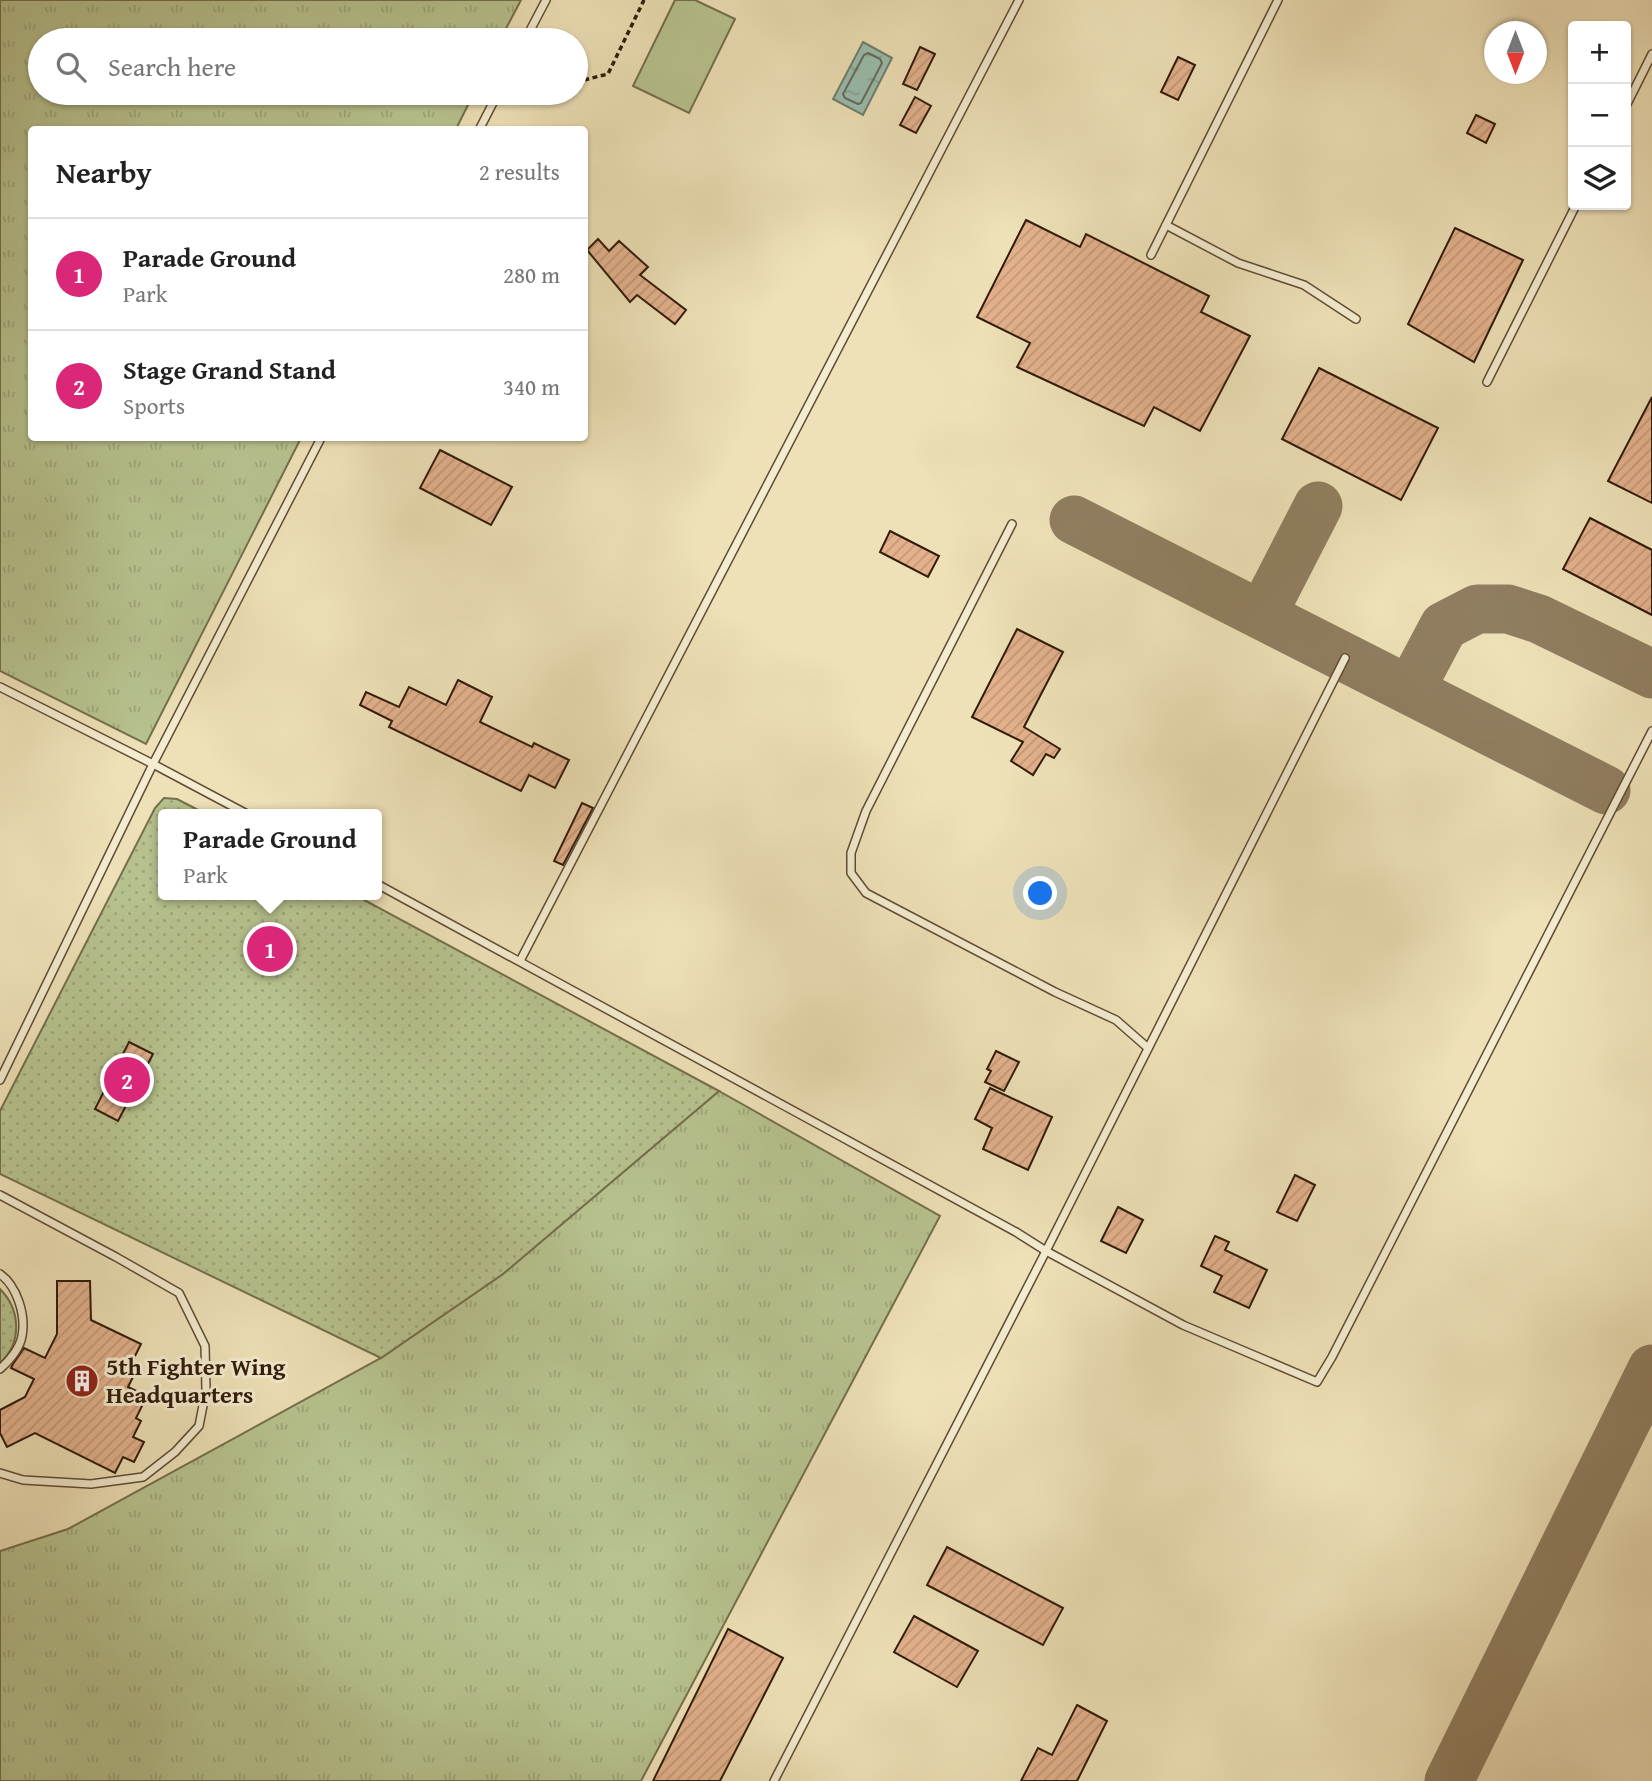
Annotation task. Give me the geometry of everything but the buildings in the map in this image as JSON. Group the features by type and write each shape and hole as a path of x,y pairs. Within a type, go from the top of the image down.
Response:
{"lane":[{"path":"531,28 546,0"},
{"path":"520,961 1019,0"},
{"path":"1151,255 1278,0"},
{"path":"1631,96 1652,54"},
{"path":"481,126 492,105"},
{"path":"1487,382 1573,210"},
{"path":"1166,225 1238,262 1304,285 1356,319"},
{"path":"0,1080 153,764 319,441"},
{"path":"1012,524 866,811 851,853 851,873 866,893 1055,992 1116,1020 1148,1048"},
{"path":"774,1781 1046,1251 1345,658"},
{"path":"0,687 238,809"},
{"path":"382,887 1184,1325 1317,1382 1444,1142 1652,731"},
{"path":"0,1195 178,1293 205,1346 206,1390 199,1426 175,1452 143,1476 91,1484 23,1480 0,1473"},
{"path":"0,1274 14,1290 23,1319 22,1338 12,1356 0,1369"}],"path":[{"path":"588,79 608,74 644,0"}],"green space":[{"path":"0,0 521,0 506,28 28,28 28,105 468,105 458,126 28,126 28,441 299,441 146,744 0,671"},
{"path":"675,0 695,0 735,19 689,113 633,86"},
{"path":"164,798 177,799 196,809 158,809 158,900 364,900 719,1091 503,1274 381,1358 0,1174 0,1111 155,808"},
{"path":"719,1091 940,1216 641,1781 0,1781 0,1551 68,1529 381,1358 503,1274"},
{"path":"0,1289 12,1307 16,1326 12,1346 0,1363"}],"water":[{"path":"863,42 892,58 863,115 833,99"}],"taxiway":[{"path":"1262,615 1318,506"},
{"path":"1074,520 1606,790"},
{"path":"1410,690 1444,626 1477,609 1508,609 1539,619 1652,674"},
{"path":"1449,1781 1652,1369"}],"place":[{"name":"Parade Ground","path":"270,949"},
{"name":"Stage Grand Stand","path":"127,1080"},
{"name":"5th Fighter Wing Headquarters","path":"82,1381"}]}
